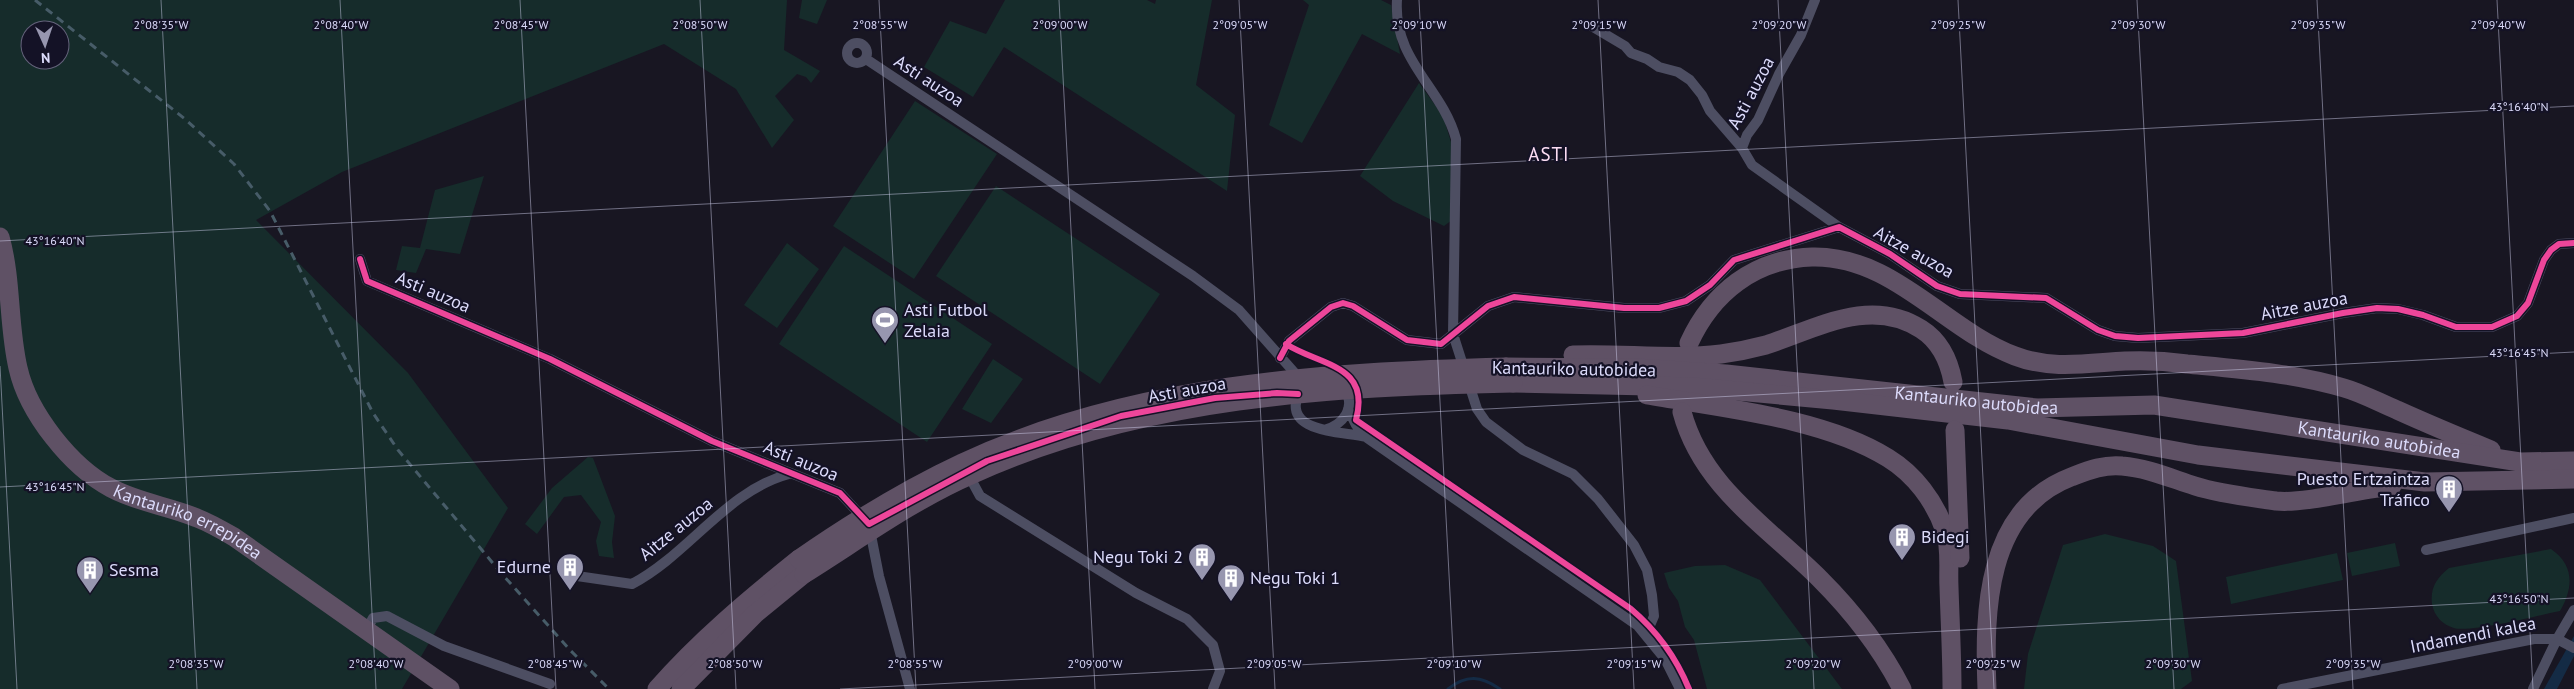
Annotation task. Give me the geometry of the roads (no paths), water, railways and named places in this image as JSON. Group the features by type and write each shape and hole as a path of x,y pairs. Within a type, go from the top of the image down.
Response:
{"highway":[{"name":"Kantauriko errepidea","path":"0,237 7,262 14,350 24,389 43,422 64,450 88,472 111,488 150,504 197,518 234,537 450,689"},
{"path":"1689,343 1706,311 1739,280 1768,265 1783,260 1826,258 1862,266 1904,286 1983,340 2017,357 2061,365 2161,361 2267,373 2345,388 2520,462"},
{"path":"1508,369 1718,354 1765,345 1849,317 1879,314 1904,319 1928,333 1944,354 1953,382"},
{"name":"Kantauriko autobidea","path":"681,689 802,566 895,497 962,463 1045,430 1122,408 1203,392 1277,382 1417,370 1442,362 1508,369 1574,383 1694,387 1852,402 2008,420 2198,456 2425,482 2574,479"},
{"name":"Kantauriko autobidea","path":"657,689 758,591 926,496 1004,461 1066,438 1206,406 1265,397 1382,386 1508,369 1618,368 1717,373 2037,408 2154,405 2520,462 2574,461"},
{"path":"1574,383 1740,410 1814,428 1861,444 1888,458 1911,476 1933,503 1946,532 1952,689"},
{"path":"1682,412 1687,432 1699,457 1711,474 1736,502 1842,602 1876,644 1902,689"},
{"path":"1955,430 1964,689"},
{"path":"1987,689 1986,612 2001,550 2017,519 2029,504 2044,491 2064,480 2100,467 2119,466 2154,472 2196,486 2279,501 2425,482"}],"street":[{"path":"1397,0 1400,30 1407,52 1416,70 1446,112 1456,139 1453,334 1477,409 1486,422 1523,450 1573,474 1598,499 1634,545 1647,570 1653,602 1652,620 1643,632"},
{"name":"Asti auzoa","path":"1742,148 1747,135 1758,120 1779,74 1801,36 1815,0"},
{"name":"Asti auzoa","path":"1593,27 1625,46 1631,52 1659,67 1678,72 1690,80 1702,95 1710,111 1742,148 1752,165 1839,227"},
{"name":"Asti auzoa","path":"866,59 1194,276 1239,310 1305,384"},
{"path":"1280,358 1290,340 1331,307 1343,303 1353,306 1407,340 1441,344 1488,306 1514,297 1624,308 1659,308 1686,301 1710,285 1734,260 1839,227"},
{"name":"Aitze auzoa","path":"1839,227 1890,254 1937,286 1960,294 2046,298 2098,330 2115,336 2138,338 2243,333 2378,308 2398,309 2423,315 2456,327 2492,327 2517,316 2528,303 2544,260 2551,250 2559,244 2574,243"},
{"name":"Asti auzoa","path":"360,259 367,281 550,359 712,441 789,474 840,493 869,524 967,471 1029,445 1122,416 1215,398 1277,393"},
{"path":"1277,393 1290,369"},
{"path":"1297,411 1298,394 1305,384 1313,379 1323,377 1333,379 1342,385 1347,393 1348,409 1356,425 1367,438 1627,617 1643,632 1665,659 1680,689"},
{"path":"1277,393 1297,411 1307,425 1324,430 1348,432 1367,438"},
{"path":"1277,393 1298,394"},
{"path":"1324,430 1334,428 1342,422 1348,409"},
{"path":"967,471 980,496 1136,593 1187,619 1212,645 1220,671 1213,689"},
{"name":"Aitze auzoa","path":"577,576 632,584 662,565 745,496 766,482 789,474"},
{"path":"2426,550 2574,518"},
{"path":"869,524 879,576 910,689"},
{"path":"2574,610 2557,639 2574,648"},
{"path":"367,629 373,618 387,616 444,646 550,684"},
{"name":"Indamendi kalea","path":"2282,689 2534,639 2557,639 2533,689"}],"water":[{"path":"2574,636 2574,656 2557,689 2544,689"}],"waterway":[{"path":"1448,689 1461,681 1474,678 1487,681 1500,689"}],"railway":[{"path":"35,0 185,119 234,164 270,211 373,413 398,450 502,574 571,651 609,689"}],"place":[{"name":"Asti Futbol Zelaia","path":"885,344"},
{"name":"Puesto Ertzaintza Tráfico","path":"2449,513"},
{"name":"Bidegi","path":"1902,561"},
{"name":"Negu Toki 2","path":"1202,581"},
{"name":"Edurne","path":"570,591"},
{"name":"Sesma","path":"90,594"},
{"name":"Negu Toki 1","path":"1231,602"}],"district":[{"name":"ASTI","path":"1549,154"}]}
